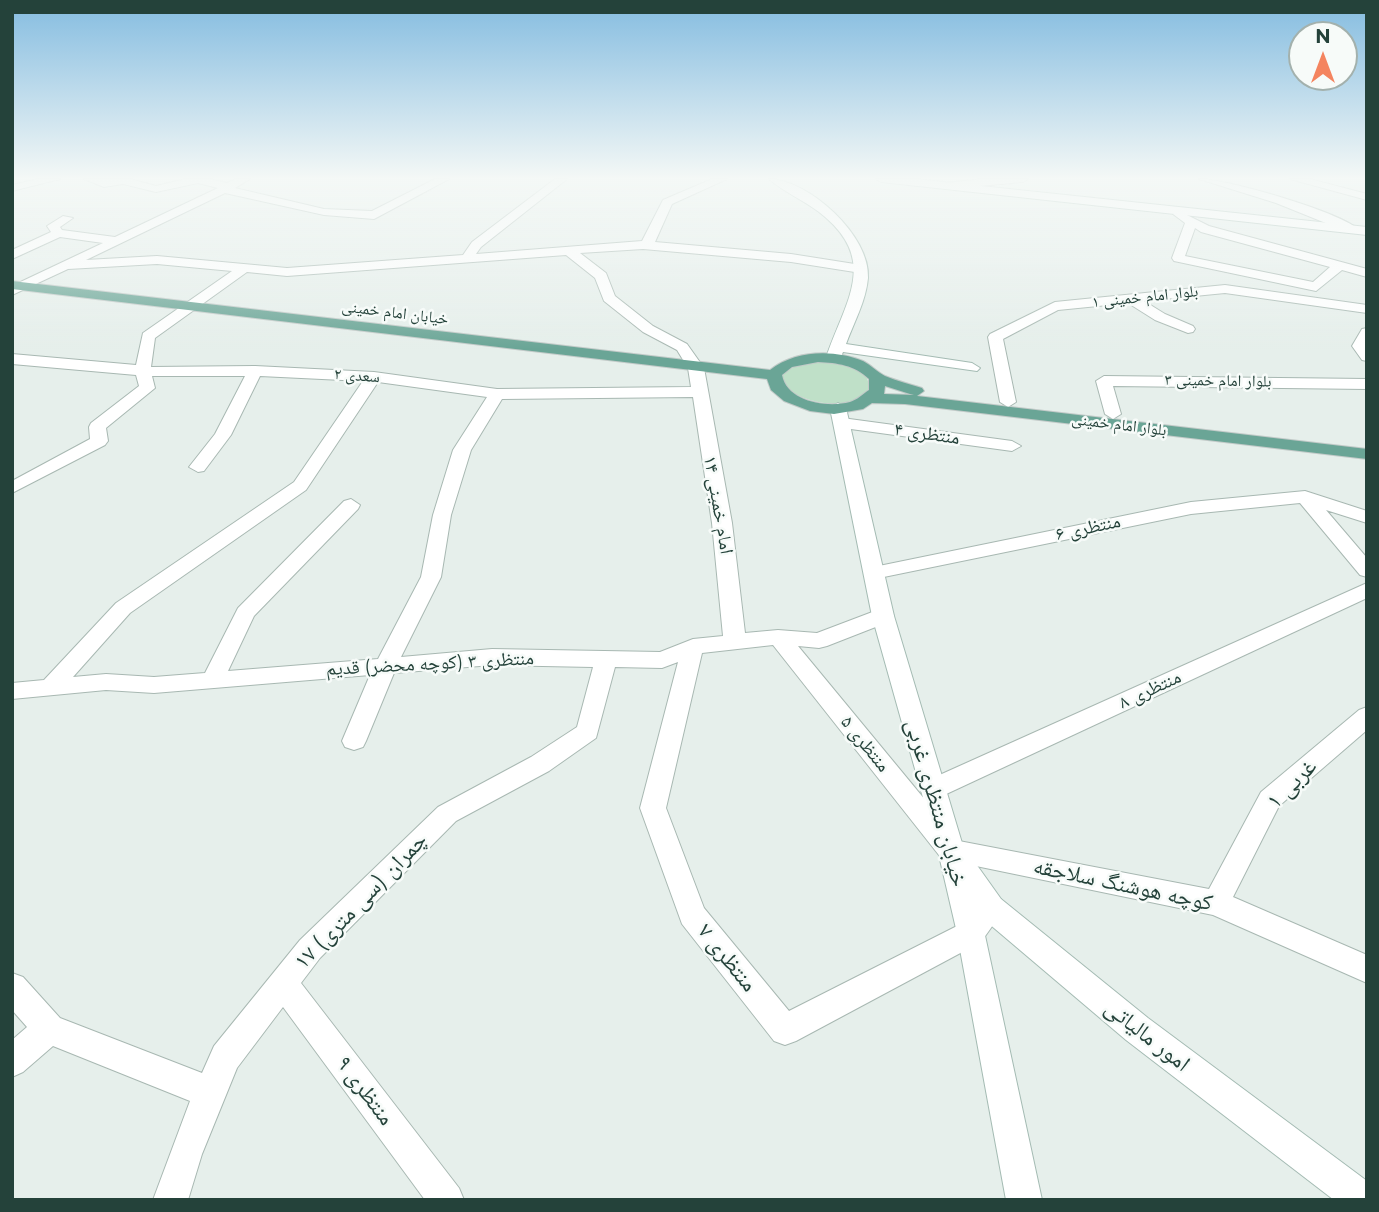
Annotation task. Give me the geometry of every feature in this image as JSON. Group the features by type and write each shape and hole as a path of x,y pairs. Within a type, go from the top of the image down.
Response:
{"main road":[{"name":"خیابان امام خمینی","path":"16,287 774,375"},
{"path":"835,352 789,362 774,375 773,383 778,392 788,399 840,415"},
{"name":"بلوار امام خمینی","path":"835,352 861,365 877,378 907,390 1367,444"},
{"path":"872,398 877,392 877,378"},
{"name":"بلوار امام خمینی","path":"840,415 872,398 905,399 1367,454"}],"street":[{"path":"12,255 53,236"},
{"path":"77,236 117,241"},
{"path":"16,287 128,236"},
{"path":"468,257 476,245 488,236"},
{"path":"68,265 157,260 287,272 642,245 648,243 651,236"},
{"path":"850,236 861,269 858,296 835,352 972,368"},
{"path":"1186,236 1178,258 1316,286 1340,265"},
{"path":"1230,236 1367,273"},
{"path":"618,242 791,258 861,269"},
{"path":"567,250 601,276 610,298 648,329 682,347 696,368"},
{"path":"12,488 99,441 97,427 147,388 143,369 147,359 145,343 148,336 245,268"},
{"name":"بلوار امام خمینی ۱","path":"1008,402 995,337 1055,306 1225,289 1367,309"},
{"path":"1130,298 1160,317 1188,329"},
{"path":"1367,332 1359,346 1367,357"},
{"name":"سعدی ۲","path":"15,361 158,372 255,371 374,377 497,394 579,396 700,392"},
{"name":"امام خمینی ۱۴","path":"696,368 722,523 735,642"},
{"path":"198,467 223,435 255,371"},
{"path":"52,685 123,608 300,486 374,377"},
{"name":"بلوار امام خمینی ۳","path":"1113,414 1104,381 1367,384"},
{"path":"354,741 386,665 431,577 442,516 462,450 497,394"},
{"name":"منتظری ۴","path":"840,415 1012,446"},
{"name":"خیابان منتظری غربی","path":"840,415 883,616 951,851 971,933 1024,1200"},
{"path":"1305,498 1367,517"},
{"path":"1305,498 1367,571"},
{"name":"منتظری ۶","path":"874,573 998,545 1191,508 1305,498"},
{"path":"213,679 245,613 351,505"},
{"name":"منتظری ۸","path":"933,789 1367,590"},
{"name":"منتظری ۳ (کوچه محضر) قدیم","path":"12,691 52,685 106,682 154,685 492,657 662,660 693,647 778,637 819,641 883,616"},
{"name":"منتظری ۵","path":"778,637 951,851"},
{"name":"منتظری ۷","path":"693,647 653,808 692,915 785,1030 971,933 991,908"},
{"name":"چمران (سی متری) ۱۷","path":"170,1200 225,1057 310,949 447,814 540,764 588,732 606,660"},
{"name":"غربی ۱","path":"1216,903 1270,799 1367,716"},
{"name":"کوچه هوشنگ سلاجقه","path":"951,851 1216,903 1367,969"},
{"name":"امور مالیاتی","path":"951,851 991,908 1137,1029 1364,1200"},
{"name":"منتظری ۹","path":"283,983 447,1200"},
{"path":"12,987 49,1029 211,1093"},
{"path":"12,1061 49,1029"}],"green space":[{"path":"820,361 852,367 859,371 865,376 869,390 850,402 840,404 818,402 787,391 781,377 789,369"}]}
